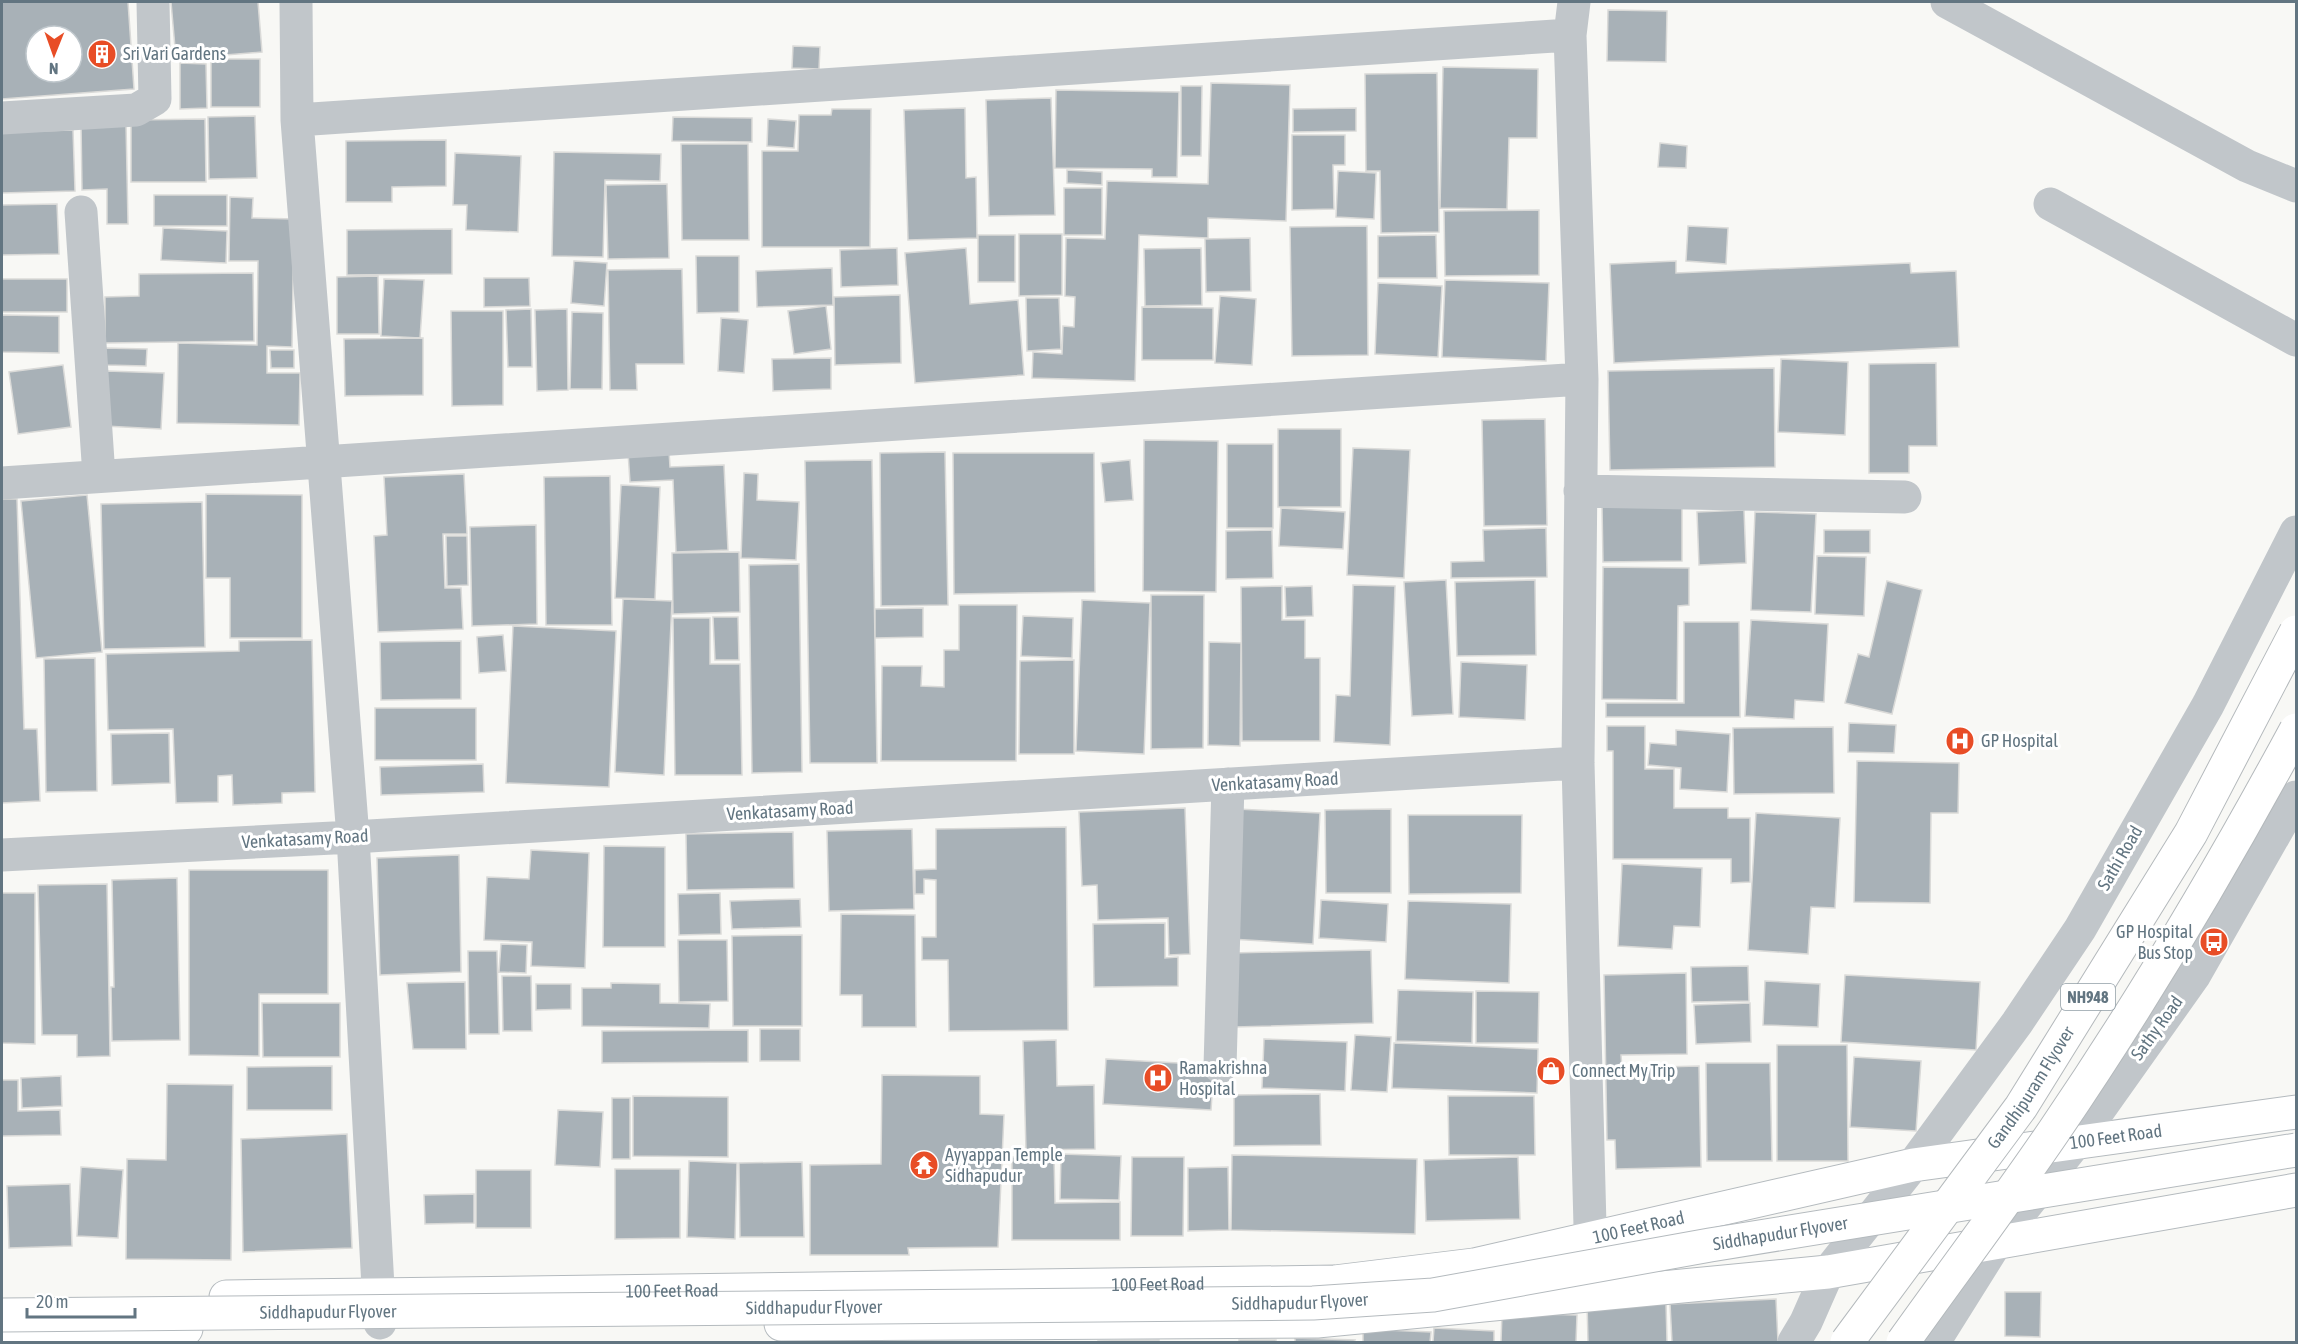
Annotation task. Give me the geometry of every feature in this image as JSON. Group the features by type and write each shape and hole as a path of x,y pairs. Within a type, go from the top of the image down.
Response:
{"main road":[{"name":"Gandhipuram Flyover","path":"1847,1342 2021,1107 2191,833 2296,632"},
{"name":"NH948","path":"1903,1342 2054,1131 2119,1031 2234,845 2296,730"},
{"name":"100 Feet Road","path":"2,1299 1335,1282 1474,1265 1913,1165 2296,1112"},
{"name":"Siddhapudur Flyover","path":"2,1315 1313,1303 1433,1295 1721,1244 2296,1150"},
{"name":"100 Feet Road","path":"2,1332 380,1327 1317,1321 1828,1272 2296,1190"}],"street":[{"path":"2,118 136,110 155,99 153,2"},
{"path":"296,2 297,120 353,837 380,1327"},
{"path":"1574,2 1570,35 1581,379 1578,764 1589,1239 1593,1294"},
{"path":"1947,2 2247,166 2296,186"},
{"path":"297,120 1570,35"},
{"path":"2050,204 2296,340"},
{"path":"81,212 99,476"},
{"path":"2,483 1581,379"},
{"path":"1580,491 1905,497"},
{"name":"Sathi Road","path":"1794,1342 1806,1322 1828,1272 1913,1165 2017,1023 2080,929 2208,705 2296,532"},
{"name":"Venkatasamy Road","path":"2,855 353,837 1578,764"},
{"path":"1220,1067 1228,784"},
{"name":"Sathy Road","path":"1934,1342 1996,1243 2077,1141 2194,976 2295,804"}],"building":[{"name":"Sri Vari Gardens","path":"2,2 128,2 134,89 2,99"},
{"path":"171,2 258,2 262,52 176,59"},
{"path":"1608,10 1667,11 1666,62 1607,61"},
{"path":"793,46 820,47 819,69 792,68"},
{"path":"211,59 260,59 260,107 211,107"},
{"path":"180,63 206,64 207,108 180,109"},
{"path":"1443,67 1538,69 1537,138 1509,138 1507,209 1440,208"},
{"path":"1437,73 1439,232 1381,233 1380,171 1366,171 1365,74"},
{"path":"1211,83 1290,85 1286,221 1208,218 1208,238 1139,235 1135,381 1032,378 1033,352 1062,354 1063,326 1074,327 1075,297 1065,296 1066,238 1105,239 1107,181 1208,184"},
{"path":"1181,86 1202,86 1201,156 1181,156"},
{"path":"1056,90 1179,92 1177,177 1152,177 1152,169 1055,168"},
{"path":"1051,98 1055,215 989,216 986,100"},
{"path":"965,108 966,178 976,177 977,238 908,240 904,110"},
{"path":"1356,108 1356,131 1293,132 1293,109"},
{"path":"832,109 871,109 870,247 762,247 762,151 798,151 799,115 831,115"},
{"path":"255,116 257,178 209,179 208,117"},
{"path":"673,117 752,118 752,142 672,141"},
{"path":"205,119 206,182 131,182 131,120"},
{"path":"768,119 796,121 794,148 767,146"},
{"path":"81,123 126,123 128,224 107,224 107,189 82,190"},
{"path":"73,130 75,191 2,193 2,132"},
{"path":"1292,135 1345,135 1345,165 1333,165 1334,209 1292,210"},
{"path":"446,140 446,186 392,187 392,202 346,202 346,141"},
{"path":"1660,143 1687,146 1686,168 1658,167"},
{"path":"681,144 748,144 749,240 682,240"},
{"path":"554,152 661,154 660,181 605,180 603,257 552,256"},
{"path":"455,153 521,156 518,232 466,230 467,205 453,205"},
{"path":"1067,170 1102,172 1102,185 1067,183"},
{"path":"1338,171 1376,173 1374,219 1336,217"},
{"path":"667,184 669,258 608,259 606,185"},
{"path":"1064,188 1102,188 1102,235 1064,235"},
{"path":"154,195 227,195 227,226 154,226"},
{"path":"230,197 253,198 252,218 294,219 292,347 267,346 267,373 300,373 299,425 177,423 178,343 257,345 258,261 229,261"},
{"path":"57,204 59,254 2,255 2,205"},
{"path":"1539,210 1539,275 1445,276 1444,211"},
{"path":"1367,226 1368,355 1292,356 1290,227"},
{"path":"1688,226 1728,228 1726,264 1686,261"},
{"path":"163,228 227,231 226,263 161,260"},
{"path":"452,229 452,274 347,275 347,230"},
{"path":"1019,234 1062,234 1062,295 1019,296"},
{"path":"978,235 1015,235 1015,282 978,282"},
{"path":"1436,235 1437,278 1378,278 1378,236"},
{"path":"1250,238 1251,291 1206,292 1205,239"},
{"path":"897,248 898,285 841,287 840,250"},
{"path":"966,248 970,304 1018,300 1024,375 915,383 905,253"},
{"path":"1201,248 1202,305 1145,306 1144,249"},
{"path":"696,256 739,256 739,312 697,313"},
{"path":"574,261 607,263 604,306 571,303"},
{"path":"1676,261 1676,273 1910,263 1911,273 1956,271 1959,347 1614,363 1610,264"},
{"path":"832,268 833,305 757,307 756,271"},
{"path":"682,269 684,364 636,364 637,390 610,390 608,270"},
{"path":"253,273 254,341 105,343 105,297 139,296 139,274"},
{"path":"378,276 379,334 337,334 337,277"},
{"path":"484,278 529,278 530,306 484,307"},
{"path":"2,279 67,279 67,312 2,312"},
{"path":"384,279 424,280 420,338 381,336"},
{"path":"1445,280 1549,283 1546,361 1442,357"},
{"path":"1378,283 1442,286 1438,357 1375,354"},
{"path":"900,295 901,363 835,365 834,297"},
{"path":"1220,296 1256,299 1252,365 1215,363"},
{"path":"1026,298 1059,298 1061,349 1027,351"},
{"path":"826,306 831,349 794,354 788,311"},
{"path":"1142,307 1213,308 1213,360 1142,360"},
{"path":"531,309 532,367 508,367 506,310"},
{"path":"567,309 568,390 537,391 535,310"},
{"path":"451,311 503,311 503,405 452,406"},
{"path":"572,312 603,313 602,389 570,389"},
{"path":"2,315 59,316 59,353 2,352"},
{"path":"721,318 748,320 744,373 718,371"},
{"path":"423,338 423,395 345,396 344,339"},
{"path":"105,348 147,349 146,366 105,365"},
{"path":"270,350 294,350 294,368 271,368"},
{"path":"831,358 831,389 773,391 772,359"},
{"path":"1781,359 1848,362 1845,435 1778,432"},
{"path":"1936,363 1937,446 1909,446 1909,473 1869,473 1869,364"},
{"path":"63,365 71,427 18,434 9,372"},
{"path":"1774,368 1775,467 1610,470 1608,371"},
{"path":"107,371 164,373 161,429 105,426"},
{"path":"1545,419 1547,525 1484,526 1482,420"},
{"path":"1278,429 1341,429 1341,507 1278,507"},
{"path":"1144,440 1218,441 1216,592 1143,591"},
{"path":"1227,444 1273,444 1273,528 1227,528"},
{"path":"1353,448 1410,450 1404,578 1347,575"},
{"path":"669,451 670,467 724,465 728,550 676,552 673,480 630,482 628,452"},
{"path":"945,452 948,605 881,606 880,453"},
{"path":"953,453 1094,453 1095,592 954,594"},
{"path":"872,460 877,763 810,763 805,461"},
{"path":"1130,460 1133,500 1105,502 1101,463"},
{"path":"744,473 758,474 757,500 799,502 796,560 741,558"},
{"path":"464,474 467,534 443,534 445,588 461,588 463,629 378,632 374,536 387,535 384,477"},
{"path":"610,476 612,625 546,625 544,477"},
{"path":"621,485 660,487 655,599 615,598"},
{"path":"206,494 302,495 302,638 230,638 230,578 206,578"},
{"path":"87,495 102,652 36,658 21,501"},
{"path":"2,499 17,499 24,729 37,729 40,801 2,803"},
{"path":"202,502 205,647 104,649 101,504"},
{"path":"1602,506 1682,506 1682,561 1603,562"},
{"path":"1281,508 1345,512 1343,549 1279,546"},
{"path":"1744,510 1746,563 1699,565 1697,512"},
{"path":"1755,512 1816,514 1811,612 1751,610"},
{"path":"536,525 537,624 472,626 470,527"},
{"path":"1546,528 1547,577 1451,578 1451,562 1484,561 1483,530"},
{"path":"1272,530 1273,578 1226,579 1226,531"},
{"path":"1824,530 1870,530 1870,553 1824,553"},
{"path":"446,536 467,536 468,585 447,586"},
{"path":"739,552 740,612 673,614 672,553"},
{"path":"1817,556 1866,557 1864,616 1815,614"},
{"path":"799,564 802,772 752,773 749,565"},
{"path":"1603,567 1689,568 1689,605 1678,606 1677,700 1602,699"},
{"path":"1446,580 1453,714 1412,716 1404,582"},
{"path":"1535,580 1536,655 1457,656 1455,582"},
{"path":"1887,581 1922,590 1892,714 1845,703 1858,654 1869,657"},
{"path":"1353,585 1395,586 1390,745 1334,742 1336,695 1350,696"},
{"path":"1282,586 1282,620 1305,620 1305,658 1320,658 1320,741 1242,741 1241,587"},
{"path":"1312,586 1313,616 1286,617 1285,587"},
{"path":"1151,595 1204,595 1203,748 1151,749"},
{"path":"623,599 672,601 664,775 615,772"},
{"path":"1082,600 1150,603 1144,754 1076,751"},
{"path":"959,605 1017,605 1016,761 881,761 882,666 922,666 921,686 944,687 944,650 959,650"},
{"path":"923,608 923,637 875,638 875,609"},
{"path":"1023,616 1073,618 1072,658 1021,656"},
{"path":"713,617 738,617 739,660 715,660"},
{"path":"673,618 710,618 710,664 740,664 742,775 675,775"},
{"path":"1751,620 1828,624 1824,702 1795,700 1794,719 1745,716"},
{"path":"1684,622 1739,622 1740,717 1606,717 1606,703 1684,703"},
{"path":"513,626 616,631 609,787 506,783"},
{"path":"503,635 506,671 479,673 477,637"},
{"path":"312,640 315,792 282,793 282,803 233,805 232,775 218,776 218,802 176,803 173,729 108,730 106,654 239,651 239,641"},
{"path":"461,641 461,699 381,700 380,642"},
{"path":"1209,642 1241,643 1240,746 1208,745"},
{"path":"95,658 97,791 46,792 44,659"},
{"path":"1074,660 1074,754 1019,754 1020,661"},
{"path":"1461,662 1527,665 1525,720 1459,717"},
{"path":"375,708 476,708 476,760 375,760"},
{"path":"1849,723 1896,725 1894,753 1848,752"},
{"path":"1607,726 1645,726 1645,769 1674,769 1674,808 1728,808 1728,818 1750,818 1750,882 1731,883 1731,859 1613,859 1613,751 1607,751"},
{"path":"1833,727 1834,793 1734,794 1733,728"},
{"path":"1676,730 1730,734 1727,792 1680,789 1681,768 1648,765 1650,743 1676,745"},
{"path":"169,733 170,783 112,785 111,734"},
{"path":"1857,761 1959,763 1958,813 1931,813 1930,903 1854,902"},
{"path":"483,764 484,792 381,795 380,767"},
{"path":"1185,808 1190,954 1169,955 1168,918 1098,920 1097,885 1082,886 1079,812"},
{"path":"1237,809 1320,813 1313,944 1230,939"},
{"path":"1391,809 1391,893 1326,893 1325,810"},
{"path":"1756,813 1840,818 1835,908 1811,907 1808,954 1748,950"},
{"path":"1408,815 1522,815 1521,893 1409,894"},
{"path":"1066,827 1068,1030 949,1031 948,960 922,960 922,937 936,937 936,880 924,879 924,894 915,894 915,870 936,869 936,829"},
{"path":"912,829 914,909 829,911 827,831"},
{"path":"793,832 794,888 687,890 686,834"},
{"path":"604,846 665,847 665,947 603,947"},
{"path":"531,850 589,853 585,968 531,966 532,942 484,940 487,877 529,879"},
{"path":"459,855 461,972 380,975 377,858"},
{"path":"1622,864 1702,868 1700,927 1674,926 1672,949 1618,946"},
{"path":"189,870 328,870 328,994 259,994 259,1056 189,1055"},
{"path":"177,878 180,1040 112,1041 111,987 114,987 112,880"},
{"path":"107,884 110,1056 77,1057 77,1035 42,1035 38,885"},
{"path":"2,893 35,893 35,1044 2,1043"},
{"path":"720,893 721,934 679,935 678,894"},
{"path":"800,899 801,927 732,929 730,901"},
{"path":"1321,900 1388,904 1386,942 1319,938"},
{"path":"1408,901 1511,904 1509,983 1405,979"},
{"path":"841,914 915,915 916,1027 862,1027 862,995 840,995"},
{"path":"1165,923 1165,958 1178,957 1178,986 1094,987 1093,924"},
{"path":"802,935 802,1026 733,1026 732,936"},
{"path":"678,940 727,940 728,1001 679,1002"},
{"path":"501,944 527,945 526,973 499,972"},
{"path":"1371,950 1373,1023 1234,1027 1231,953"},
{"path":"468,951 497,951 499,1034 469,1034"},
{"path":"1748,966 1749,1001 1692,1002 1691,967"},
{"path":"1686,973 1687,1054 1621,1055 1622,1068 1699,1066 1701,1167 1616,1169 1615,1140 1607,1140 1604,975"},
{"path":"1845,975 1980,982 1976,1050 1841,1042"},
{"path":"502,976 531,976 532,1031 503,1031"},
{"path":"1765,981 1820,984 1818,1027 1763,1025"},
{"path":"465,982 466,1049 413,1049 407,983"},
{"path":"611,983 660,984 660,1003 710,1004 709,1028 582,1026 582,988 611,988"},
{"path":"536,984 571,984 571,1009 536,1010"},
{"path":"1398,990 1473,992 1472,1043 1396,1041"},
{"path":"1476,991 1539,992 1538,1043 1476,1043"},
{"path":"262,1003 340,1003 340,1057 263,1057"},
{"path":"1750,1003 1751,1042 1696,1044 1694,1005"},
{"path":"760,1029 800,1029 800,1061 760,1061"},
{"path":"748,1030 748,1062 602,1063 602,1031"},
{"path":"1355,1035 1391,1037 1387,1092 1351,1090"},
{"path":"1264,1039 1347,1042 1345,1091 1262,1088"},
{"path":"1056,1040 1057,1086 1094,1085 1095,1149 1026,1150 1023,1041"},
{"path":"1394,1043 1538,1049 1537,1093 1392,1088"},
{"path":"1777,1045 1847,1045 1848,1161 1777,1161"},
{"path":"1854,1057 1921,1061 1916,1131 1850,1127"},
{"path":"1106,1059 1214,1065 1211,1110 1103,1104"},
{"path":"1706,1063 1770,1063 1772,1161 1707,1161"},
{"path":"332,1066 332,1110 247,1110 247,1067"},
{"name":"Ayyappan Temple Sidhapudur","path":"882,1075 980,1076 980,1114 1004,1115 998,1247 908,1248 909,1255 810,1255 810,1165 881,1164"},
{"path":"61,1076 62,1106 22,1108 21,1078"},
{"path":"2,1080 18,1080 18,1111 60,1110 61,1135 2,1136"},
{"path":"167,1084 233,1085 231,1260 126,1259 127,1159 166,1160"},
{"path":"1320,1094 1321,1145 1234,1146 1234,1095"},
{"path":"633,1096 728,1097 728,1157 633,1156"},
{"path":"1448,1096 1534,1096 1535,1155 1449,1155"},
{"path":"612,1098 630,1098 630,1159 612,1159"},
{"path":"558,1110 603,1112 600,1167 555,1165"},
{"path":"347,1134 352,1248 243,1252 241,1139"},
{"path":"1061,1154 1121,1156 1119,1200 1060,1199"},
{"path":"1232,1155 1417,1159 1415,1234 1231,1230"},
{"path":"1054,1156 1055,1203 1120,1202 1120,1240 1012,1240 1012,1157"},
{"path":"1132,1157 1184,1157 1183,1236 1131,1236"},
{"path":"1518,1157 1520,1219 1426,1221 1424,1160"},
{"path":"689,1161 737,1163 735,1239 687,1237"},
{"path":"802,1162 804,1237 740,1237 739,1163"},
{"path":"81,1167 123,1170 118,1238 77,1236"},
{"path":"1228,1167 1229,1230 1188,1231 1188,1168"},
{"path":"615,1169 680,1169 680,1238 615,1239"},
{"path":"476,1170 531,1170 531,1228 476,1228"},
{"path":"70,1184 72,1246 9,1248 7,1186"},
{"path":"474,1194 474,1223 425,1224 424,1195"},
{"path":"2005,1292 2041,1292 2040,1337 2005,1336"},
{"path":"1776,1299 1778,1342 1672,1342 1670,1304"},
{"path":"1666,1302 1667,1342 1588,1342 1587,1303"},
{"path":"1502,1313 1577,1315 1576,1342 1501,1342"},
{"path":"1434,1328 1494,1331 1494,1342 1433,1342"},
{"path":"1363,1329 1431,1332 1430,1342 1363,1342"},
{"path":"1295,1338 1355,1340 1354,1342 1295,1342"},
{"path":"1159,1340 1159,1342 1098,1342 1098,1341"},
{"path":"1239,1340 1276,1340 1276,1342 1239,1342"}],"place":[{"name":"Sri Vari Gardens","path":"102,54"},
{"name":"GP Hospital","path":"1960,741"},
{"name":"GP Hospital Bus Stop","path":"2214,942"},
{"name":"Connect My Trip","path":"1551,1071"},
{"name":"Ramakrishna Hospital","path":"1158,1078"},
{"name":"Ayyappan Temple Sidhapudur","path":"924,1165"}]}
